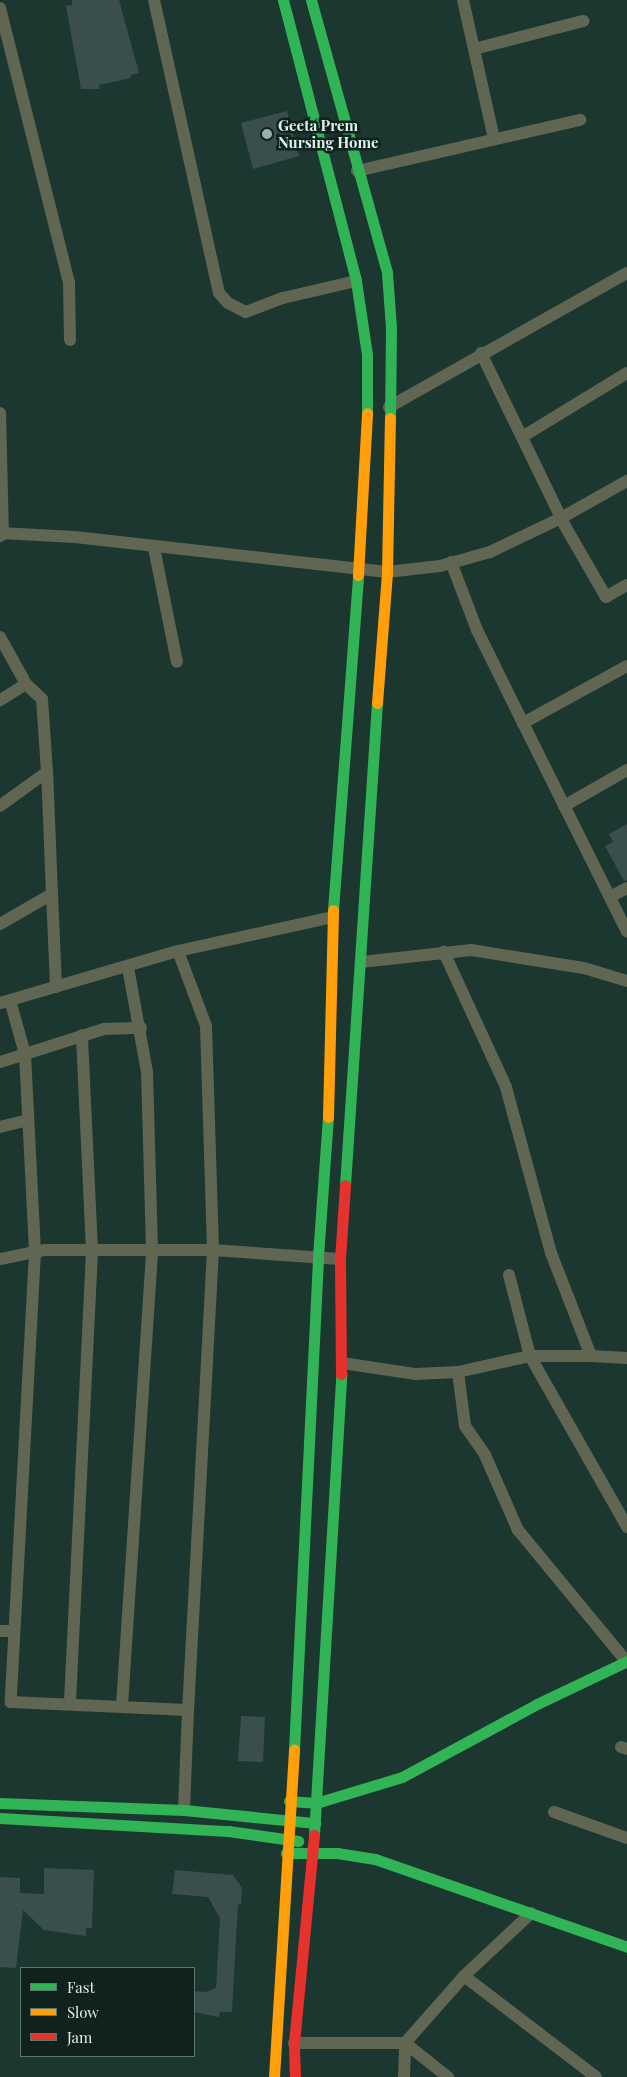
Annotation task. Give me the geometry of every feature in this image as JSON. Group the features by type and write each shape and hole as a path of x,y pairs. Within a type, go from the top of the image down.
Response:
{"street":[{"path":"154,0 219,293 228,303 246,312 283,298 356,281"},
{"path":"274,2077 312,1430 318,1256 328,1139 332,917 342,752 360,569 367,452 366,355 356,281 283,0"},
{"path":"295,2077 294,2043 315,1823 342,1363 340,1258 362,962 362,901 387,572 391,328 387,273 357,171 311,0"},
{"path":"463,0 494,139"},
{"path":"0,8 68,282 70,340"},
{"path":"474,49 583,21"},
{"path":"357,171 580,120"},
{"path":"389,407 481,353 627,273"},
{"path":"481,353 561,518 606,596 627,585"},
{"path":"522,437 627,374"},
{"path":"1,418 1,534 75,537 154,548 387,572 452,562 490,552 561,518 627,481"},
{"path":"154,548 178,662"},
{"path":"452,562 477,630 627,932"},
{"path":"0,637 26,684 42,699 56,987"},
{"path":"523,723 627,666"},
{"path":"0,700 26,684"},
{"path":"564,806 627,770"},
{"path":"0,806 47,772"},
{"path":"610,897 627,888"},
{"path":"0,924 52,894"},
{"path":"188,1710 70,1702 5,1702 13,1631 35,1252 25,1054 5,1001 178,951 332,917"},
{"path":"362,962 471,950 584,968 627,981"},
{"path":"178,951 206,1026 213,1250 184,1810"},
{"path":"444,952 506,1087 551,1252 591,1356"},
{"path":"122,1705 152,1250 147,1072 141,1028 128,967"},
{"path":"0,1062 104,1029 141,1028"},
{"path":"70,1702 92,1250 82,1035"},
{"path":"0,1127 28,1120"},
{"path":"0,1259 35,1252 92,1250 213,1250 340,1258"},
{"path":"509,1274 530,1356 627,1527"},
{"path":"342,1363 416,1374 458,1372 530,1356 627,1358"},
{"path":"289,1801 316,1803 402,1777 537,1704 627,1661 518,1530 485,1455 465,1426 458,1372"},
{"path":"0,1631 13,1631"},
{"path":"0,1803 184,1810 315,1823"},
{"path":"554,1812 627,1838"},
{"path":"0,1818 228,1831 287,1840 312,1848 375,1859 627,1947"},
{"path":"286,1853 312,1848"},
{"path":"404,2077 405,2042 464,1976 530,1913"},
{"path":"464,1976 596,2077"},
{"path":"294,2043 405,2042 448,2077"}],"building":[{"path":"72,0 119,0 139,73 131,75 131,78 99,85 100,89 81,89 66,6 72,5"},
{"path":"287,111 299,156 253,169 241,123"},
{"path":"627,824 627,880 624,881 605,846 613,842 609,834"},
{"path":"241,1716 265,1717 263,1762 238,1761"},
{"path":"44,1868 94,1870 92,1928 86,1928 86,1936 44,1930 23,1910 16,1968 0,1967 0,1877 20,1878 20,1893 44,1894"},
{"path":"175,1870 233,1875 242,1888 241,1905 238,1904 232,2012 220,2012 219,2017 195,2012 195,1991 206,1992 216,1988 220,1918 208,1897 172,1894"}],"traffic: fast":[{"path":"283,0 356,281 367,355 367,413"},
{"path":"311,0 387,273 391,328 390,418"},
{"path":"333,910 358,575"},
{"path":"345,1185 377,703"},
{"path":"294,1750 318,1256 328,1117"},
{"path":"314,1835 341,1374"},
{"path":"289,1801 316,1803 402,1777 537,1704 627,1661"},
{"path":"0,1803 184,1810 315,1823"},
{"path":"0,1818 228,1831 298,1841"},
{"path":"286,1853 337,1853 375,1859 627,1947"}],"traffic: slow":[{"path":"358,575 367,413"},
{"path":"377,703 387,572 390,418"},
{"path":"328,1117 333,910"},
{"path":"274,2077 294,1750"}],"traffic: jam":[{"path":"341,1374 340,1259 345,1185"},
{"path":"295,2077 294,2043 314,1835"}],"place":[{"name":"Geeta Prem Nursing Home","path":"267,134"}]}
